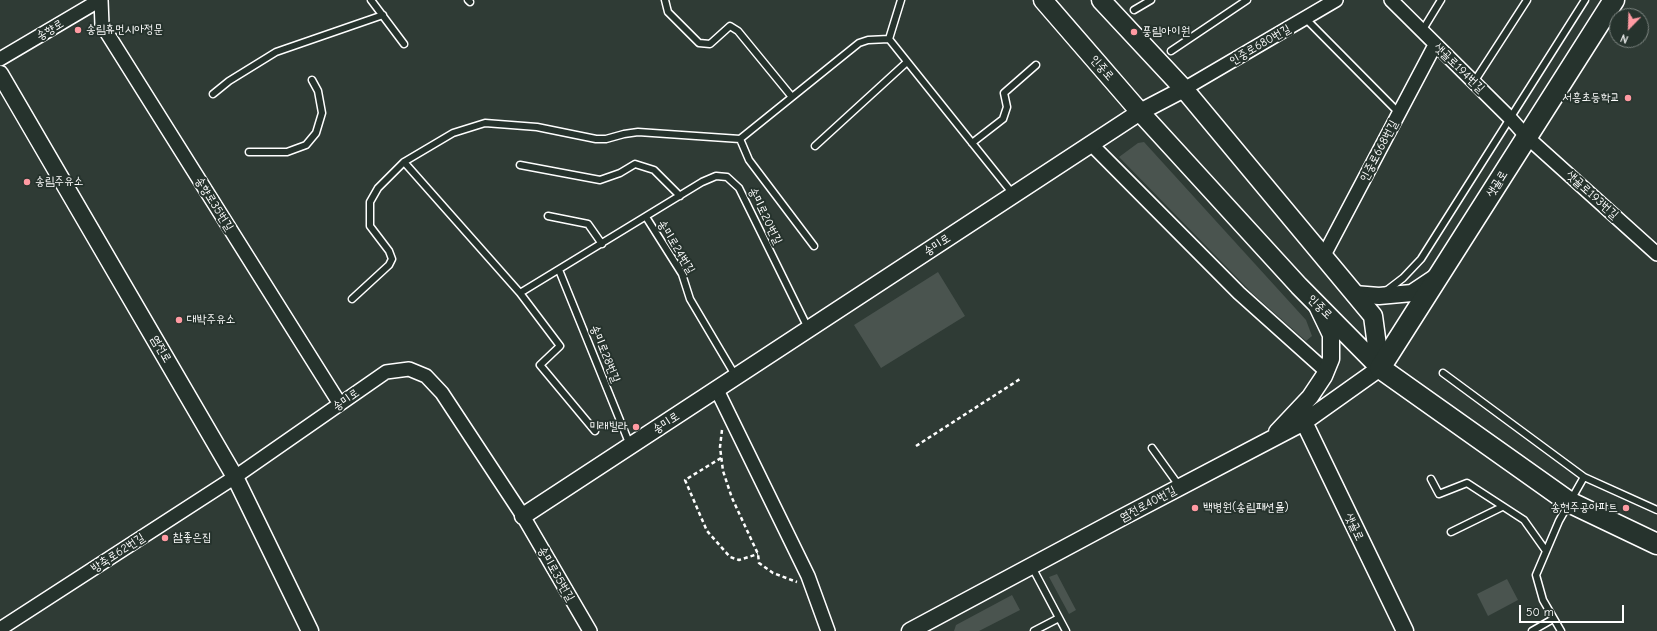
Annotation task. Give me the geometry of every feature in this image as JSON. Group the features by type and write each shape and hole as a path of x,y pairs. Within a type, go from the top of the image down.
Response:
{"main road":[{"name":"인중로","path":"1043,0 1140,112 1316,303 1380,368 1568,502 1657,544"},
{"path":"1101,0 1184,89 1373,316 1380,368"},
{"name":"샛골로","path":"1380,368 1614,0"}],"street":[{"name":"송향로","path":"0,59 101,0"},
{"name":"송향로35번길","path":"101,0 102,26 340,404"},
{"name":"인중로680번길","path":"1184,89 1306,19 1336,0"},
{"name":"샛골로194번길","path":"1392,0 1510,118 1527,137"},
{"name":"인중로668번길","path":"1323,257 1435,44"},
{"name":"염전로","path":"0,74 235,477 310,631"},
{"name":"송미로","path":"235,477 386,372 410,369 426,376 442,392 523,516 631,447 1140,112 1184,89"},
{"name":"샛골로193번길","path":"1527,137 1657,254"},
{"path":"1091,144 1239,293 1326,371"},
{"path":"1354,294 1379,296 1412,293 1439,275"},
{"path":"1270,440 1310,397 1326,371 1331,359 1331,335 1316,303"},
{"name":"염전로40번길","path":"910,631 1304,422 1380,368"},
{"path":"717,390 728,409 808,576 828,631"},
{"name":"샛골로","path":"1304,422 1405,631"},
{"name":"방축로62번길","path":"0,629 235,477"},
{"name":"송미로35번길","path":"523,516 590,631"}],"lane":[{"path":"371,0 404,44"},
{"path":"665,0 668,12 699,42 710,44 730,26 738,31 792,97"},
{"path":"889,39 901,0"},
{"path":"1134,10 1151,0"},
{"path":"1171,52 1247,0"},
{"path":"1422,31 1441,0"},
{"path":"1474,82 1527,0"},
{"path":"1379,296 1403,278 1421,259 1585,0"},
{"path":"213,94 229,81 276,52 382,15"},
{"path":"1306,19 1399,113"},
{"path":"352,299 389,265 392,259 389,251 370,226 370,202 378,188 404,162 453,133 485,123 537,127 596,139 606,139 638,132 740,139 858,43 868,40 889,39"},
{"path":"889,39 1013,195"},
{"path":"815,146 908,62"},
{"path":"972,143 1003,119 1007,107 1004,93 1036,65"},
{"path":"249,152 287,152 306,145 316,132 322,113 318,91 312,80"},
{"path":"740,139 749,160 814,246"},
{"path":"404,162 520,293 560,346 540,365 595,432"},
{"path":"520,164 600,180 620,173 635,164 654,170 680,196"},
{"name":"송미로20번길","path":"646,218 702,182 716,176 727,177 739,188 808,330"},
{"path":"548,216 588,224 602,244"},
{"name":"송미로24번길","path":"520,293 646,218 682,274 690,299 736,377"},
{"name":"송미로28번길","path":"559,270 631,447"},
{"path":"1443,373 1584,477 1657,510"},
{"path":"1152,448 1180,487"},
{"path":"1561,631 1543,600 1536,575 1568,502 1584,477"},
{"path":"1430,479 1439,494 1467,483 1524,520 1546,551"},
{"path":"1451,532 1502,507"},
{"path":"1031,566 1066,631"},
{"path":"1034,631 1059,618"},
{"path":"1532,631 1553,619"}],"path":[{"path":"916,446 1020,379"},
{"path":"728,409 722,427 720,448 723,471 732,498 758,554 759,563 772,573 797,582 808,576"},
{"path":"721,458 685,480 707,531 730,557 739,560 758,554"}],"shaded area":[{"path":"1144,142 1306,320 1312,336 1306,341 1252,293 1119,157 1138,143"},
{"path":"938,272 965,316 881,368 854,325"},
{"path":"1057,574 1076,610 1069,614 1049,577"},
{"path":"1507,579 1518,600 1488,616 1477,594"},
{"path":"1012,595 1020,610 979,631 954,631 956,625"}],"place":[{"name":"송림휴먼시아정문","path":"78,30"},
{"name":"풍림아이원","path":"1134,32"},
{"name":"서흥초등학교","path":"1628,98"},
{"name":"송림주유소","path":"27,182"},
{"name":"대박주유소","path":"179,320"},
{"name":"미래빌라","path":"636,427"},
{"name":"백병원(송림패션몰)","path":"1195,508"},
{"name":"송현주공아파트","path":"1626,508"},
{"name":"참좋은집","path":"165,538"}]}
